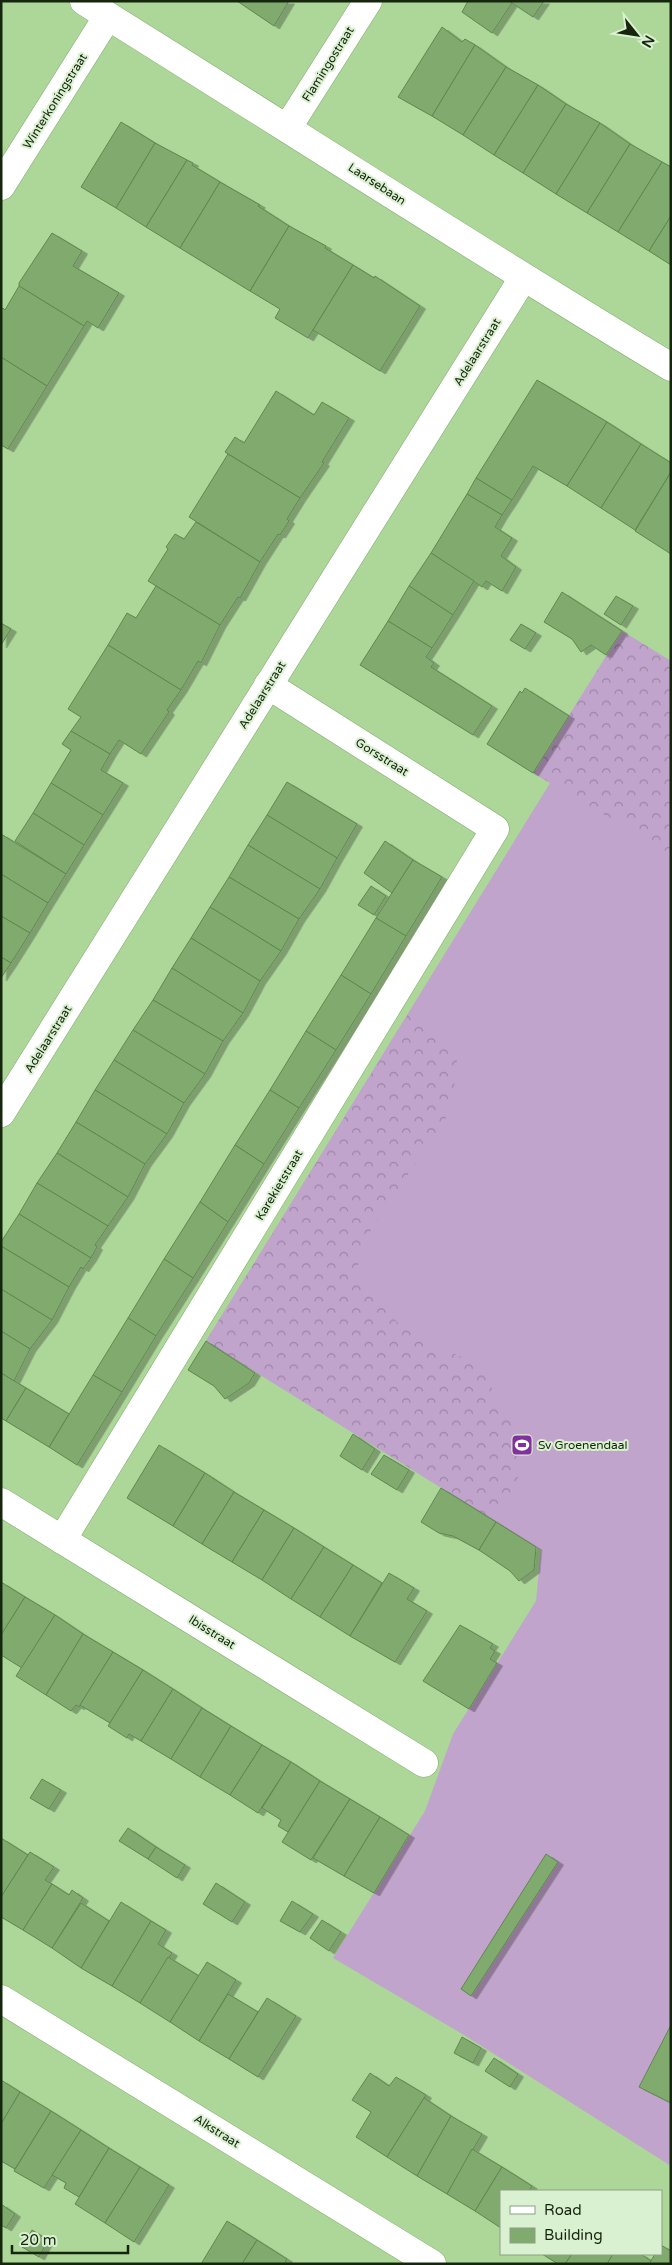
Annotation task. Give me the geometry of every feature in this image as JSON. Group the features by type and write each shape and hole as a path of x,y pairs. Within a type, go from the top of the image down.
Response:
{"street":[{"name":"Laarsebaan","path":"84,1 288,127 523,278 671,367"},
{"name":"Flamingostraat","path":"288,127 368,1"},
{"name":"Winterkoningstraat","path":"1,186 108,16"},
{"name":"Adelaarstraat","path":"1,1113 523,278"},
{"name":"Gorsstraat","path":"268,685 495,829"},
{"name":"Karekietstraat","path":"62,1540 495,829"},
{"name":"Ibisstraat","path":"1,1502 424,1763"},
{"name":"Alkstraat","path":"1,1998 432,2264"}],"green space":[{"name":"Sv Groenendaal","path":"622,631 671,661 671,2166 464,2035 333,1958 425,1811 453,1734 536,1601 541,1550 206,1341 550,783 533,773"},
{"path":"622,631 671,661 671,854 533,773"},
{"path":"409,1013 458,1050 452,1109 361,1245 356,1279 397,1322 438,1346 478,1365 512,1422 523,1467 496,1522 206,1341"}],"building":[{"path":"237,1 289,1 274,26"},
{"path":"468,1 509,1 512,3 492,33 462,12"},
{"path":"509,1 544,1 533,17"},
{"path":"442,27 462,42 465,39 475,45 432,116 398,97"},
{"path":"475,45 506,67 463,135 432,116"},
{"path":"506,67 538,85 494,155 463,135"},
{"path":"538,85 566,104 523,173 494,155"},
{"path":"566,104 600,123 556,194 523,173"},
{"path":"121,122 155,143 116,208 81,187"},
{"path":"600,123 630,144 587,213 556,194"},
{"path":"155,143 187,160 146,227 116,208"},
{"path":"630,144 662,162 618,232 587,213"},
{"path":"187,160 220,182 180,248 146,227"},
{"path":"662,162 671,167 671,216 649,251 618,232"},
{"path":"220,182 260,205 258,206 289,226 250,291 180,248"},
{"path":"671,216 671,265 649,251"},
{"path":"289,226 326,246 325,248 353,265 308,338 275,318 280,309 250,291"},
{"path":"52,233 82,251 73,266 119,293 98,328 87,321 84,326 19,286 19,283"},
{"path":"353,265 374,278 375,276 420,306 380,371 313,330"},
{"path":"19,286 84,326 47,386 1,357 1,310 3,308 5,310"},
{"path":"1,357 47,386 8,449 1,445"},
{"path":"537,380 607,422 567,486 533,466 512,500 476,478"},
{"path":"276,391 314,415 322,402 349,418 322,462 324,463 300,498 225,452 235,437 244,443"},
{"path":"607,422 641,444 601,508 567,486"},
{"path":"641,444 671,463 671,472 635,530 601,508"},
{"path":"228,454 300,498 287,519 289,521 260,562 189,517"},
{"path":"671,472 671,554 635,531"},
{"path":"476,478 512,500 502,515 467,494"},
{"path":"467,494 502,515 495,527 512,538 501,556 516,567 502,591 486,581 482,587 431,553"},
{"path":"196,522 260,562 240,598 238,597 220,625 148,581 175,534 184,539"},
{"path":"431,553 474,581 453,615 409,586"},
{"path":"156,586 220,625 201,663 198,661 181,690 108,645 127,613 136,618"},
{"path":"409,586 453,615 432,648 388,621"},
{"path":"562,592 622,631 606,655 591,645 581,652 572,639 544,622"},
{"path":"616,596 633,606 621,625 604,614"},
{"path":"388,621 432,648 426,657 434,663 431,667 492,706 473,735 360,665"},
{"path":"1,623 11,629 1,645"},
{"path":"521,624 536,633 525,649 510,640"},
{"path":"108,645 181,690 141,754 119,740 110,754 71,731 81,717 68,709"},
{"path":"525,688 569,716 533,773 487,744 520,691 522,693"},
{"path":"71,731 110,754 101,770 123,783 103,815 51,783 71,750 62,744"},
{"path":"287,782 357,824 337,858 267,815"},
{"path":"51,783 103,815 84,845 33,813"},
{"path":"33,813 84,845 66,874 15,841"},
{"path":"267,815 337,858 320,889 248,845"},
{"path":"1,834 66,874 48,903 1,874"},
{"path":"385,841 413,860 392,893 364,873"},
{"path":"248,845 320,889 299,919 229,877"},
{"path":"413,860 442,877 406,936 376,918"},
{"path":"1,874 48,903 30,933 1,916"},
{"path":"229,877 299,919 281,951 210,907"},
{"path":"371,886 386,896 374,915 358,905"},
{"path":"210,907 281,951 260,981 191,938"},
{"path":"1,916 30,933 11,963 1,957"},
{"path":"376,918 406,936 371,994 341,975"},
{"path":"191,938 260,981 243,1013 172,968"},
{"path":"1,957 11,963 1,978"},
{"path":"172,968 243,1013 223,1041 153,1000"},
{"path":"341,975 371,994 336,1050 306,1031"},
{"path":"153,1000 223,1041 205,1074 133,1030"},
{"path":"133,1030 205,1074 184,1103 114,1060"},
{"path":"306,1031 336,1050 299,1108 270,1090"},
{"path":"114,1060 184,1103 167,1134 95,1090"},
{"path":"95,1090 167,1134 145,1164 76,1122"},
{"path":"270,1090 299,1108 264,1164 235,1145"},
{"path":"76,1122 145,1164 128,1197 57,1153"},
{"path":"235,1145 264,1164 228,1222 200,1202"},
{"path":"57,1153 128,1197 108,1226 37,1183"},
{"path":"37,1183 108,1226 95,1245 97,1247 91,1258 19,1214"},
{"path":"200,1202 228,1222 193,1278 164,1259"},
{"path":"19,1214 91,1258 83,1269 81,1267 69,1287 1,1246 1,1242"},
{"path":"1,1246 69,1287 52,1320 1,1289"},
{"path":"164,1259 193,1278 156,1336 128,1318"},
{"path":"1,1289 52,1320 30,1349 1,1331"},
{"path":"128,1318 156,1336 122,1392 93,1375"},
{"path":"1,1331 30,1349 14,1381 1,1373"},
{"path":"206,1341 255,1373 249,1383 225,1399 214,1386 188,1370"},
{"path":"1,1373 26,1388 6,1421 1,1418"},
{"path":"93,1375 122,1392 77,1465 49,1447"},
{"path":"26,1388 69,1414 49,1447 6,1421"},
{"path":"353,1434 375,1449 362,1470 340,1456"},
{"path":"159,1445 205,1473 173,1526 127,1498"},
{"path":"384,1455 409,1470 397,1490 371,1474"},
{"path":"205,1473 234,1492 202,1544 173,1526"},
{"path":"441,1488 496,1522 479,1550 453,1536 439,1533 421,1522"},
{"path":"234,1492 264,1510 232,1562 202,1544"},
{"path":"264,1510 294,1528 262,1580 232,1562"},
{"path":"496,1522 536,1547 534,1570 519,1581 510,1571 479,1550"},
{"path":"294,1528 324,1547 291,1599 262,1580"},
{"path":"324,1547 353,1565 320,1617 291,1599"},
{"path":"353,1565 382,1583 350,1636 320,1617"},
{"path":"389,1573 414,1588 407,1599 427,1611 395,1662 350,1636"},
{"path":"1,1582 25,1597 1,1635"},
{"path":"25,1597 55,1615 22,1668 1,1655 1,1635"},
{"path":"55,1615 83,1634 46,1695 16,1676"},
{"path":"460,1625 493,1644 490,1648 495,1651 490,1659 497,1663 469,1709 423,1681"},
{"path":"83,1634 113,1652 79,1707 76,1705 71,1711 46,1695"},
{"path":"113,1652 143,1670 110,1723 80,1705"},
{"path":"143,1670 173,1689 141,1741 129,1734 127,1738 108,1726"},
{"path":"173,1689 202,1708 171,1759 141,1741"},
{"path":"202,1708 231,1726 200,1777 171,1759"},
{"path":"231,1726 262,1745 230,1795 200,1777"},
{"path":"262,1745 291,1762 258,1813 230,1795"},
{"path":"291,1762 320,1781 288,1832 278,1826 281,1820 262,1808"},
{"path":"42,1779 61,1790 49,1809 30,1798"},
{"path":"320,1781 350,1799 311,1860 282,1842"},
{"path":"350,1799 380,1817 344,1876 313,1858"},
{"path":"380,1817 409,1835 374,1893 344,1876"},
{"path":"128,1828 156,1847 148,1859 119,1841"},
{"path":"1,1838 28,1855 1,1897"},
{"path":"156,1847 185,1865 177,1878 148,1859"},
{"path":"30,1852 54,1867 45,1880 52,1884 23,1930 1,1917 1,1897"},
{"path":"546,1854 558,1862 471,1996 461,1989"},
{"path":"216,1883 245,1902 232,1922 203,1904"},
{"path":"52,1884 69,1895 72,1890 83,1898 52,1948 23,1930"},
{"path":"292,1901 313,1914 300,1932 280,1921"},
{"path":"121,1902 151,1921 112,1986 81,1968"},
{"path":"81,1903 109,1921 81,1968 52,1948"},
{"path":"322,1920 341,1932 329,1951 310,1938"},
{"path":"151,1921 166,1930 158,1944 172,1953 140,2003 112,1986"},
{"path":"168,1957 199,1976 170,2022 140,2003"},
{"path":"207,1962 236,1980 199,2041 170,2022"},
{"path":"228,1994 258,2012 229,2059 199,2041"},
{"path":"267,1998 296,2016 258,2077 229,2059"},
{"path":"671,2025 671,2103 639,2087"},
{"path":"462,2037 481,2048 473,2063 454,2053"},
{"path":"494,2058 518,2074 510,2087 485,2071"},
{"path":"370,2073 389,2086 396,2077 426,2095 387,2157 356,2137 371,2112 352,2100"},
{"path":"1,2080 20,2092 1,2124"},
{"path":"20,2092 51,2111 15,2169 1,2161 1,2124"},
{"path":"424,2098 451,2116 417,2176 387,2157"},
{"path":"51,2111 81,2130 44,2188 14,2171"},
{"path":"451,2116 482,2134 447,2194 417,2176"},
{"path":"81,2130 109,2148 79,2197 64,2188 66,2183 52,2175"},
{"path":"109,2148 140,2167 105,2223 75,2204"},
{"path":"472,2149 502,2167 475,2211 447,2194"},
{"path":"140,2167 169,2185 134,2242 105,2223"},
{"path":"502,2167 532,2186 530,2190 500,2190 500,2227 475,2211"},
{"path":"1,2204 15,2214 6,2228 1,2225"},
{"path":"227,2221 257,2240 242,2264 201,2264"},
{"path":"32,2230 48,2240 39,2257 22,2247"},
{"path":"257,2240 287,2259 284,2264 242,2264"},
{"path":"662,2246 671,2251 671,2264 649,2264 654,2255 662,2255"},
{"path":"544,2255 571,2255 565,2264 558,2264"},
{"path":"571,2255 612,2255 607,2264 565,2264"},
{"path":"612,2255 642,2255 651,2261 649,2264 607,2264"}],"place":[{"name":"Sv Groenendaal","path":"522,1445"}]}
